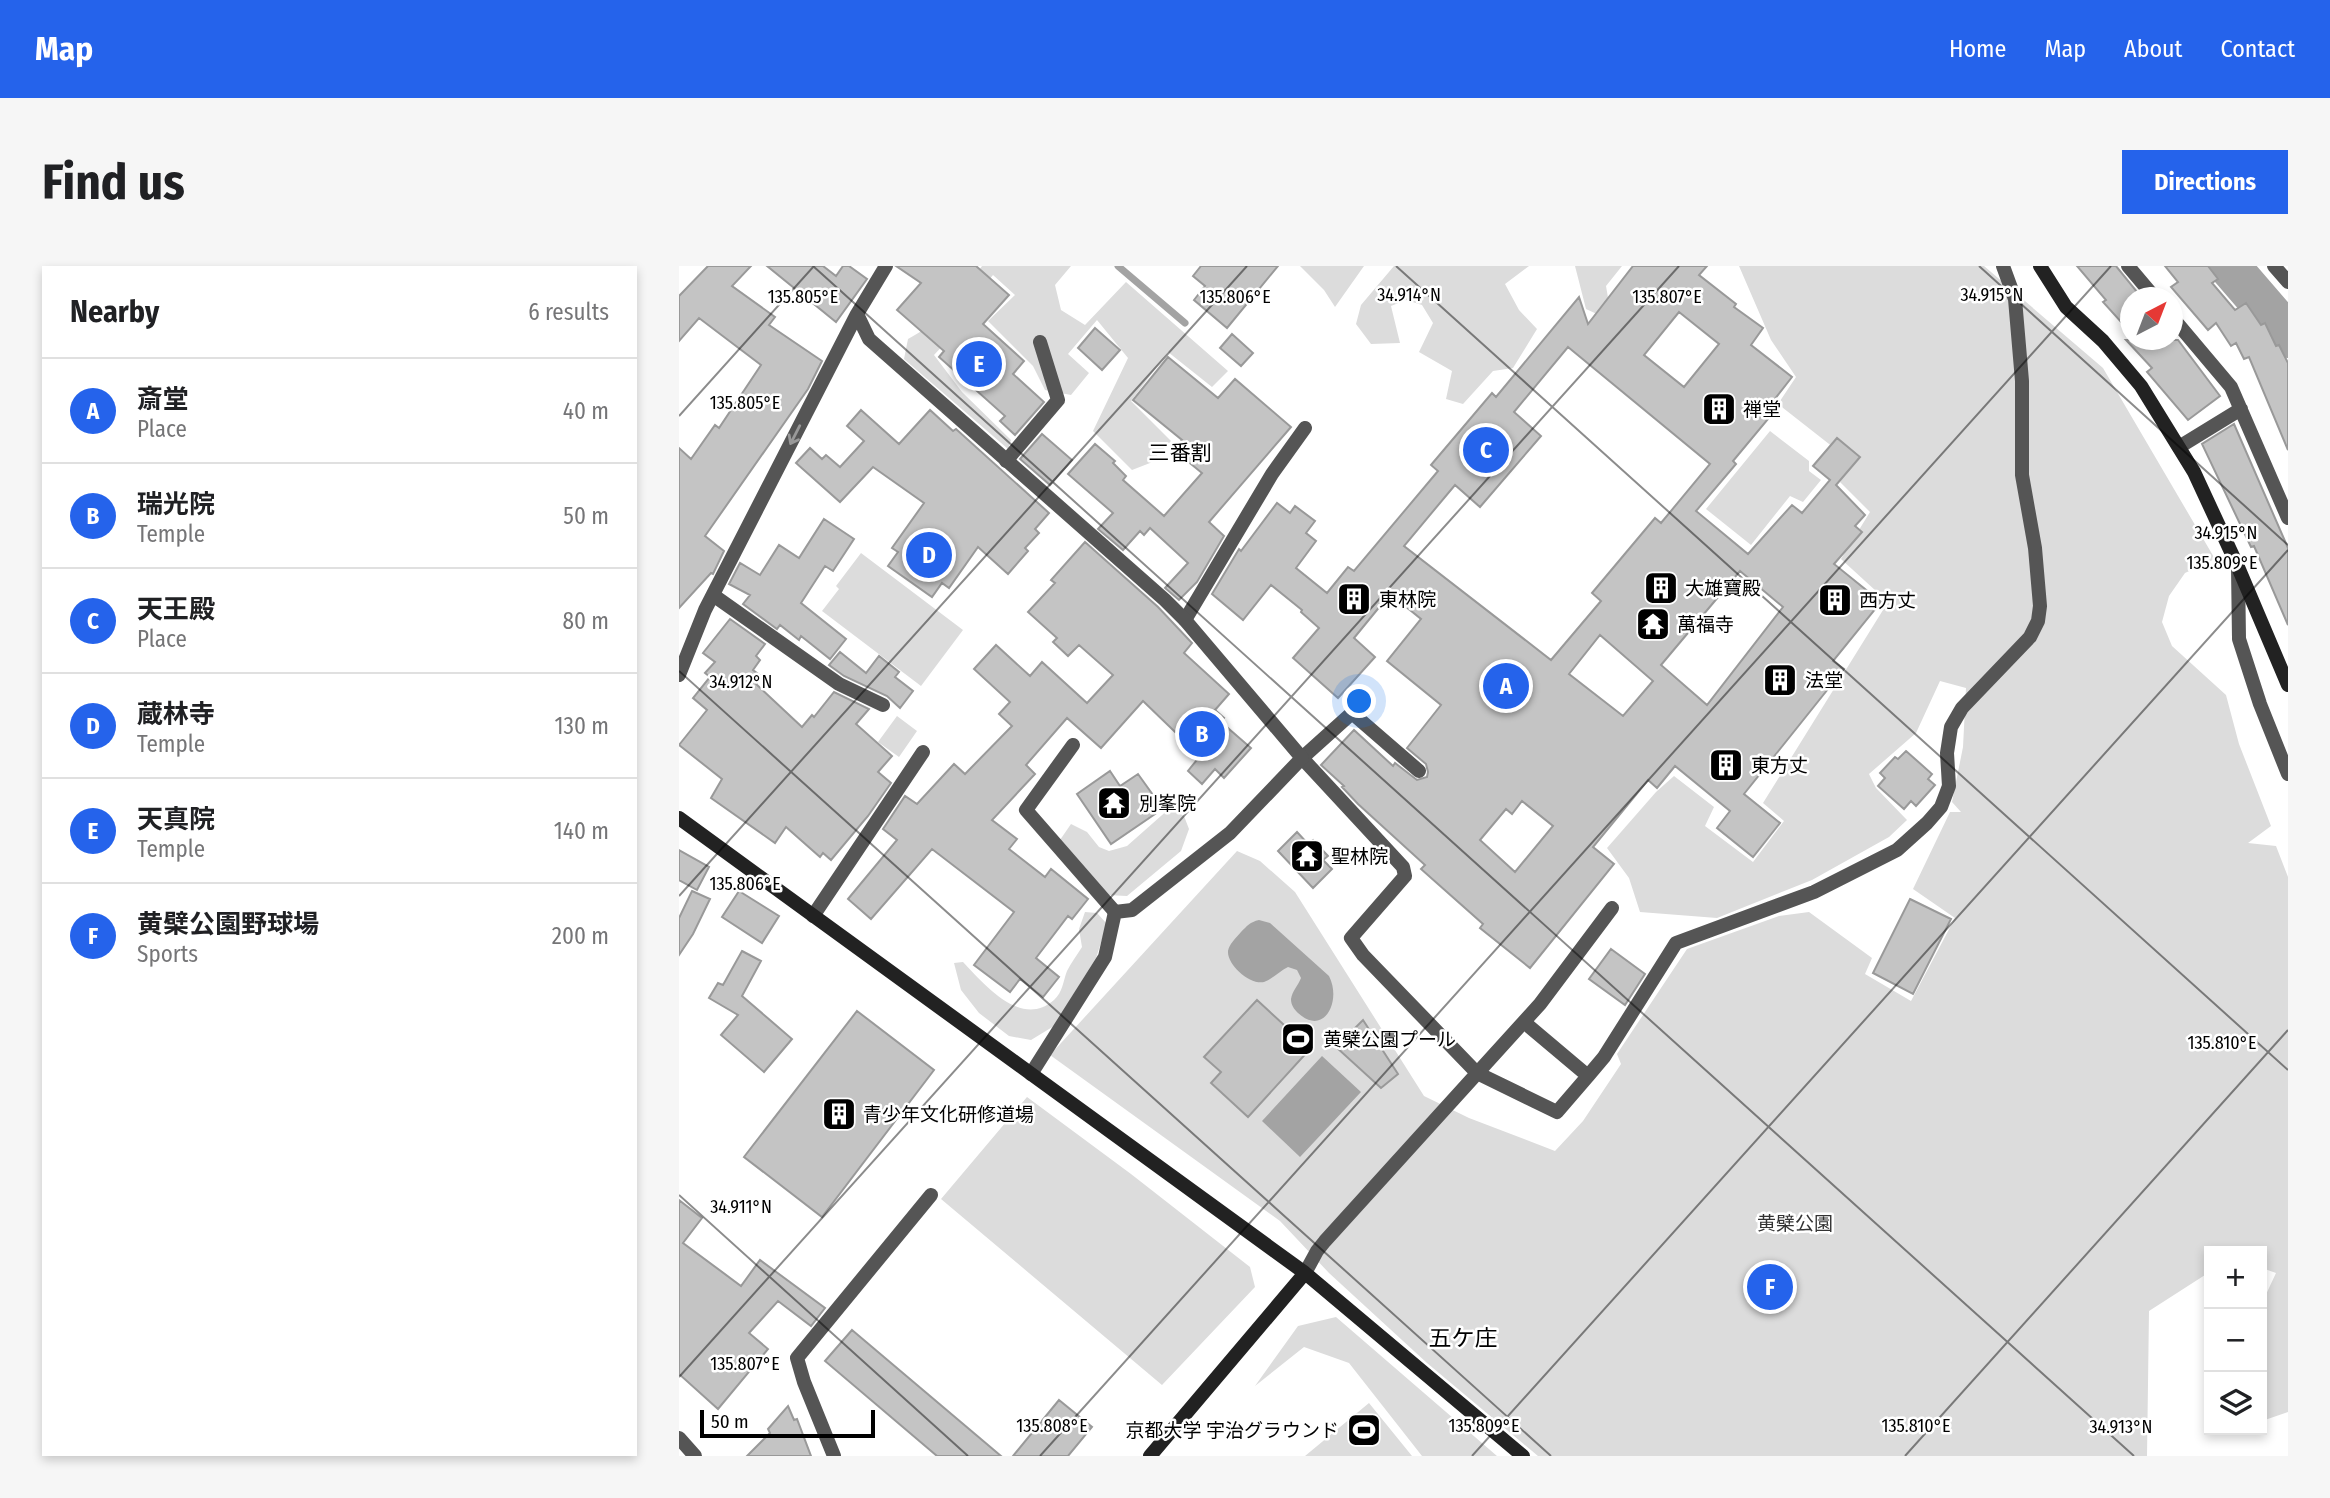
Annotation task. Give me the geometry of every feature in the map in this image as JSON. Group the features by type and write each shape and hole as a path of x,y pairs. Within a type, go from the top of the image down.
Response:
{"street":[{"path":"679,675 713,595 857,314 886,266"},
{"path":"857,314 869,339 1185,620 1302,758 1403,867 1405,876 1351,938 1363,955 1477,1073 1557,1112 1604,1057 1677,943 1814,892 1897,850 1941,807 1948,786 1947,753 1951,727 1962,708 2030,637 2038,621 2040,606 2035,548 2022,475 2022,381 2015,299 2003,266"},
{"path":"2040,266 2066,307 2103,341 2141,386 2194,472 2288,685"},
{"path":"2127,266 2145,287"},
{"path":"2274,266 2288,282"},
{"path":"2183,330 2231,387 2288,518"},
{"path":"1006,461 1058,400 1040,342"},
{"path":"2179,447 2241,409"},
{"path":"1185,620 1272,474 1305,428"},
{"path":"2238,567 2239,639 2260,704 2288,774"},
{"path":"713,595 839,684 883,705"},
{"path":"1115,912 1132,910 1230,833 1302,758 1352,713 1419,771"},
{"path":"1073,746 1026,810 1115,912"},
{"path":"813,916 923,752"},
{"path":"679,818 1305,1273 1523,1456"},
{"path":"1150,1456 1305,1273 1325,1241 1540,1004 1612,908"},
{"path":"1031,1074 1105,957 1115,912"},
{"path":"1524,1022 1588,1076"},
{"path":"834,1456 797,1358 931,1195"},
{"path":"679,1439 695,1456"}],"green space":[{"path":"982,266 1071,266 1055,285 1061,310 1085,325 1126,282 1228,371 1212,387 1168,352 1131,401 1171,441 1150,463 1132,470 1093,431 1128,358 1097,320 1068,354 1089,373 1071,395 1045,390 1033,366 988,321 1015,295 993,275 972,301 977,309 934,355 962,392 1011,440 1008,449 904,359 908,339 941,316"},
{"path":"1300,266 1364,266 1335,307 1324,290"},
{"path":"1394,266 1529,266 1505,284 1519,310 1537,329 1513,368 1493,371 1463,404 1446,399 1452,371 1419,352 1433,323 1422,305 1406,300 1391,306 1400,343 1371,344 1356,324 1361,305"},
{"path":"1575,266 1622,266 1606,286 1612,321 1586,309"},
{"name":"黄檗公園","path":"1739,266 1984,266 2103,368 2215,559 2185,573 2169,596 2162,622 2172,646 2226,695 2239,744 2271,826 2248,843 2276,846 2288,877 2288,1412 2267,1419 2267,1292 2276,1273 2267,1270 2267,1246 2204,1246 2204,1276 2149,1311 2147,1456 1538,1456 1427,1363 1329,1273 1280,1221 1050,1055 1237,851 1260,861 1295,892 1424,1096 1469,1118 1555,1151 1583,1121 1621,1064 1617,1054 1687,949 1779,916 1809,912 1872,958 1865,974 1911,1001 1955,918 1913,889 1950,812 1961,812 1952,802 1963,747 1966,688 1940,681 1916,733 1869,774 1876,788 1907,820 1889,837 1812,880 1717,918 1640,912 1629,878 1607,848 1656,792 1674,776 1714,807 1705,826 1753,862 1784,821 1763,803 1888,602 1841,559 1870,512 1840,482 1852,462 1778,404 1796,377 1771,340"},
{"path":"1770,431 1809,461 1809,471 1821,480 1803,502 1790,496 1751,545 1706,509"},
{"path":"861,553 963,630 921,686 822,611 839,589 836,586"},
{"path":"897,716 917,731 899,757 878,742"},
{"path":"1170,808 1184,816 1189,829 1181,851 1127,896 1106,895 1060,840 1071,824 1087,832 1099,847 1109,851 1127,846"},
{"path":"1085,912 1097,913 1107,924 1096,958 1054,1026 1031,1040 1009,1036 979,1013 961,990 954,963 963,962 992,991 1016,1007 1041,1008 1054,1000 1082,947 1079,929"},
{"path":"1027,1097 1250,1267 1255,1287 1162,1385 941,1199"},
{"path":"1336,1317 1497,1456 1422,1456 1349,1363 1304,1347 1255,1386 1298,1326"},
{"name":"京都大学 宇治グラウンド","path":"1369,1403 1412,1456 1305,1456"}],"shaded area":[{"path":"1259,920 1270,923 1329,976 1332,1005 1323,1018 1316,1021 1307,1019 1293,1007 1292,996 1301,978 1297,970 1288,967 1267,981 1258,982 1240,973 1231,962 1228,951 1231,943 1247,926"},
{"path":"1322,1056 1361,1092 1300,1157 1262,1121"}],"building":[{"path":"708,266 751,266 732,286 775,317 769,325 822,361 808,389 705,536 724,551 713,574 711,573 679,608 679,448 691,459 715,425 719,428 761,365 699,318 679,341 679,296"},
{"path":"767,266 823,266 836,276 843,266 849,266 867,279 836,322"},
{"path":"896,266 976,266 1009,295 983,324 1024,361 1013,374 1044,402 1015,435 1000,421 1005,416 939,357 944,351 897,310 921,283"},
{"path":"1201,266 1278,266 1227,328 1194,300 1205,286 1193,276"},
{"path":"1633,266 1707,266 1699,275 1736,304 1734,307 1763,328 1751,345 1792,377 1767,409 1773,413 1733,461 1736,464 1696,511 1748,554 1792,505 1802,513 1830,480 1813,466 1837,438 1860,457 1836,485 1865,515 1855,526 1862,532 1834,564 1881,602 1833,661 1844,669 1744,794 1780,823 1753,857 1717,828 1730,811 1675,766 1657,788 1648,780 1593,847 1614,864 1530,968 1480,928 1483,924 1421,869 1425,865 1358,804 1342,787 1344,786 1321,765 1354,730 1393,766 1395,763 1417,780 1427,777 1426,764 1407,748 1441,705 1387,661 1421,619 1390,594 1354,638 1375,657 1338,698 1293,658 1319,628 1301,612 1302,610 1271,585 1243,620 1212,594 1239,549 1241,551 1277,503 1290,513 1295,506 1315,521 1306,533 1316,541 1296,568 1327,593 1348,567 1354,571 1438,471 1431,465 1492,393 1496,397 1579,297 1588,324","holes":["1679,312 1719,344 1684,387 1644,355","1568,347 1710,464 1661,523 1655,518 1592,593 1601,601 1551,660 1404,546 1455,485 1480,507 1541,436 1514,412","1740,571 1783,607 1707,705 1661,665","1600,635 1653,681 1623,716 1569,674","1522,801 1553,826 1515,872 1480,840 1506,809 1512,814"]},
{"path":"2077,266 2116,266 2133,287 2120,287 2120,321 2103,302 2106,300"},
{"path":"2165,266 2208,266 2218,279 2212,283 2235,310 2246,303 2261,325 2265,323 2288,363 2288,450 2249,357 2244,359 2236,343 2231,346 2216,323 2208,330 2183,301 2183,287 2171,287 2178,282"},
{"path":"1095,328 1120,350 1102,370 1078,348"},
{"path":"1232,334 1253,353 1241,366 1220,348"},
{"path":"2183,347 2220,396 2188,420 2147,372 2152,368 2135,350 2183,350"},
{"path":"1168,357 1218,398 1235,379 1291,427 1209,522 1224,536 1197,582 1179,600 1165,588 1188,563 1150,528 1144,535 1140,531 1123,550 1098,529 1113,513 1068,474 1095,444 1115,461 1113,463 1126,476 1123,480 1164,516 1202,473 1174,450 1182,440 1133,400"},
{"path":"861,410 899,444 930,410 953,431 956,429 1049,513 1035,529 1039,533 1025,548 1028,551 1008,574 978,547 949,588 942,583 932,597 888,566 898,552 892,548 924,503 873,467 840,502 796,463 810,448 822,459 826,455 840,467 864,441 847,426"},
{"path":"2234,424 2288,548 2288,625 2254,546 2251,547 2202,444"},
{"path":"1042,434 1072,460 1050,485 1020,459"},
{"path":"824,519 854,539 833,571 825,566 801,603 846,639 830,659 801,636 799,640 780,625 777,629 743,604 750,595 729,584 740,563 760,575 779,545 799,558"},
{"path":"1085,542 1158,607 1192,643 1184,653 1229,694 1215,710 1224,718 1221,722 1251,748 1224,778 1215,769 1202,784 1188,771 1200,756 1143,701 1101,748 1067,718 1026,765 1035,774 992,820 1017,839 1009,849 1045,877 1051,869 1088,899 1072,919 1068,916 1036,958 1059,977 1043,997 1020,979 1010,992 974,965 1014,912 932,849 871,919 848,899 897,840 883,829 905,796 917,804 954,764 965,774 1012,726 999,714 1010,702 974,669 996,645 1030,676 1042,662 1087,703 1113,675 1079,645 1068,656 1053,642 1057,638 1028,612 1055,583 1051,580"},
{"path":"730,619 765,644 756,656 760,660 753,670 762,677 756,684 802,727 812,715 814,717 834,692 869,709 856,724 892,756 878,772 891,783 868,816 831,860 823,853 820,857 786,827 775,843 711,798 722,779 679,745 707,710 693,698 710,677 705,673 715,662 703,653"},
{"path":"840,652 866,673 879,656 899,672 895,677 913,691 900,708 887,696 844,676 829,665"},
{"path":"1906,751 1932,774 1928,779 1935,785 1916,806 1911,801 1904,809 1878,786 1885,778 1880,773 1895,757 1898,759"},
{"path":"1110,771 1120,786 1138,774 1153,795 1145,800 1155,814 1111,844 1077,794"},
{"path":"1297,832 1308,844 1313,840 1328,856 1323,860 1332,869 1313,888 1278,851"},
{"path":"679,850 709,867 697,890 679,880"},
{"path":"692,891 710,899 679,955 679,918"},
{"path":"739,891 779,916 762,943 722,917"},
{"path":"1910,899 1951,919 1913,994 1873,973"},
{"path":"1611,949 1645,974 1625,1005 1589,979"},
{"path":"742,951 761,961 742,996 792,1039 764,1072 721,1035 738,1015 709,998 718,983 723,985"},
{"path":"1257,1000 1310,1049 1248,1117 1211,1083 1221,1072 1204,1057"},
{"name":"青少年文化研修道場","path":"857,1011 934,1070 822,1217 744,1157"},
{"path":"1363,1020 1398,1074 1381,1088 1336,1047"},
{"path":"679,1200 702,1218 683,1243 741,1286 760,1260 825,1308 811,1326 778,1301 749,1333 768,1349 718,1409 679,1374"},
{"path":"852,1330 1001,1456 937,1456 825,1361"},
{"path":"1059,1400 1092,1427 1068,1456 1013,1456"},
{"path":"788,1406 794,1420 797,1419 811,1456 747,1456 770,1433 768,1429"}],"waterway":[{"path":"1118,266 1185,323"},
{"path":"2229,266 2288,337"}],"place":[{"name":"天真院","path":"979,364"},
{"name":"禅堂","path":"1719,409"},
{"name":"天王殿","path":"1486,450"},
{"name":"蔵林寺","path":"929,555"},
{"name":"大雄寶殿","path":"1661,588"},
{"name":"東林院","path":"1354,599"},
{"name":"西方丈","path":"1835,600"},
{"name":"萬福寺","path":"1653,624"},
{"name":"法堂","path":"1780,680"},
{"name":"斎堂","path":"1506,686"},
{"name":"瑞光院","path":"1202,734"},
{"name":"東方丈","path":"1726,765"},
{"name":"別峯院","path":"1114,803"},
{"name":"聖林院","path":"1307,856"},
{"name":"黄檗公園プール","path":"1298,1039"},
{"name":"青少年文化研修道場","path":"839,1114"},
{"name":"黄檗公園野球場","path":"1770,1287"},
{"name":"京都大学 宇治グラウンド","path":"1364,1430"}],"district":[{"name":"三番割","path":"1180,453"},
{"name":"五ケ庄","path":"1463,1338"}]}
